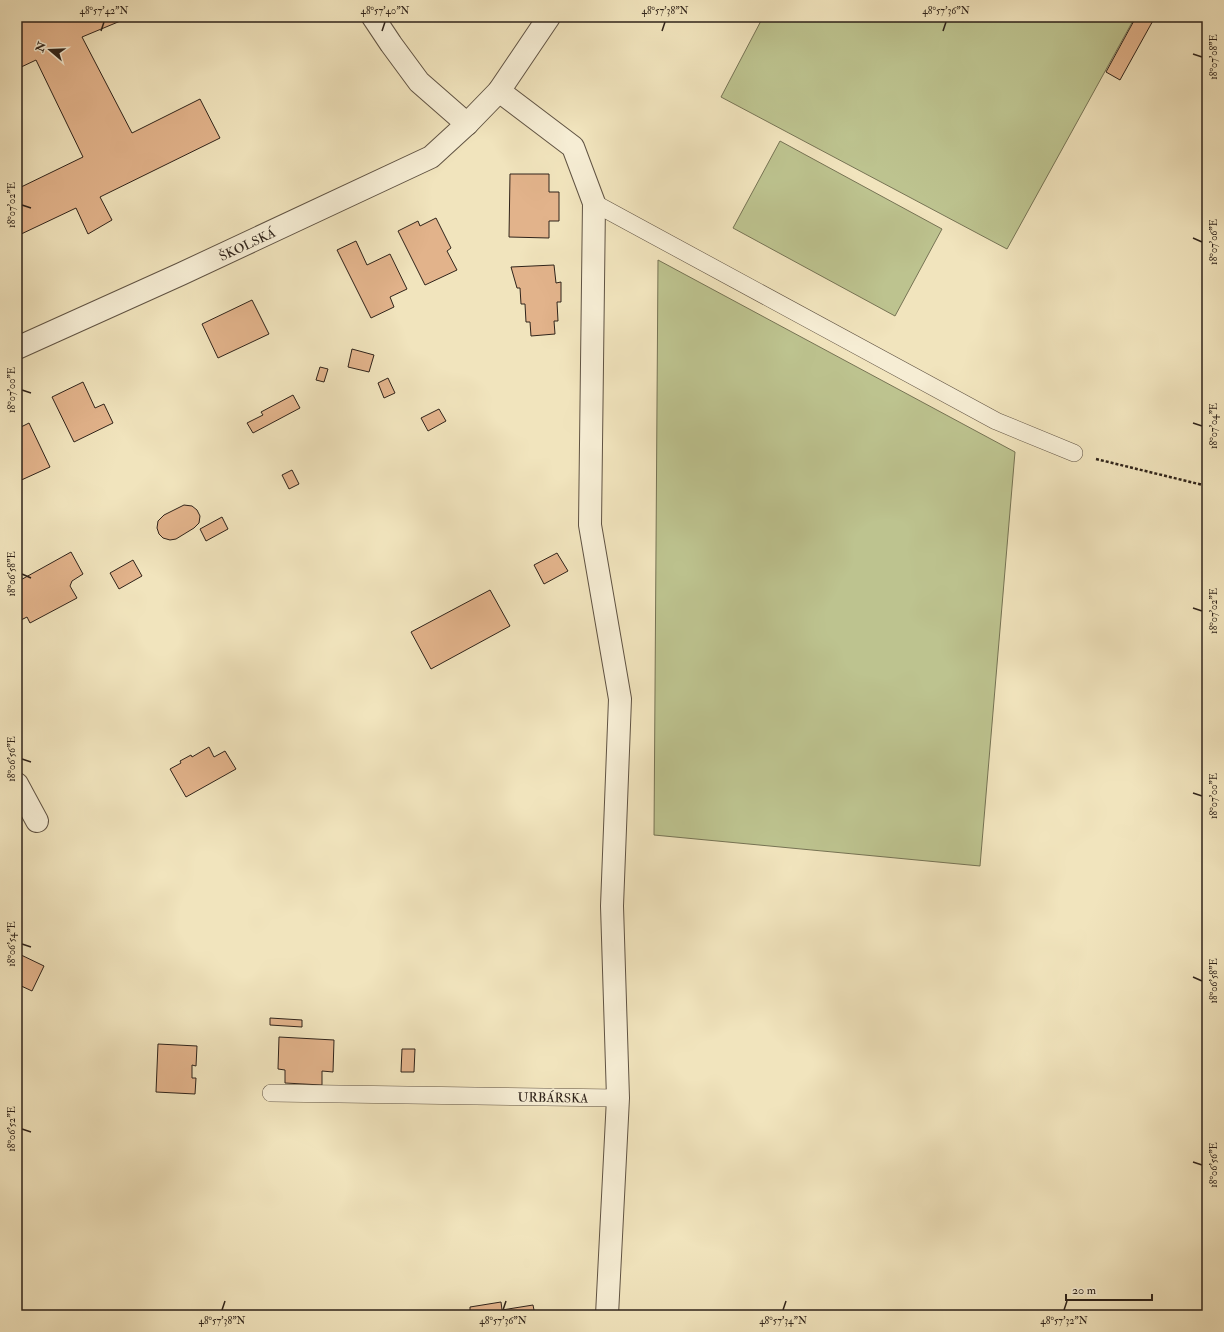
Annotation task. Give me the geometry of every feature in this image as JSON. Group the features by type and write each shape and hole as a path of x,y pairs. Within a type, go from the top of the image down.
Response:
{"street":[{"path":"373,17 390,44 419,82 467,124"},
{"name":"ŠKOLSKÁ","path":"17,348 181,274 431,157 467,124 499,91 549,17"},
{"path":"499,91 573,147 594,203 590,525 620,699 612,906 618,1098 607,1315"},
{"path":"17,784 36,821"}],"lane":[{"path":"594,203 996,421 1074,454"},
{"name":"URBÁRSKA","path":"271,1093 618,1098"}],"path":[{"path":"1074,454 1207,486"}],"green space":[{"path":"763,17 1135,17 1007,249 721,97"},
{"path":"780,141 942,229 895,316 733,228"},
{"path":"658,260 1015,452 980,866 654,835"}],"building":[{"path":"31,17 130,17 82,37 132,133 200,99 220,138 100,197 112,220 88,234 76,208 17,236 17,189 83,157 36,60 17,69 17,24"},
{"path":"1136,17 1155,17 1120,80 1106,72"},
{"path":"510,174 549,174 549,192 559,192 559,221 549,221 549,238 509,237"},
{"path":"436,218 451,248 447,251 457,270 425,285 398,231 418,221 420,226"},
{"path":"356,241 367,265 390,254 407,289 390,297 394,307 371,318 337,250"},
{"path":"554,265 556,283 561,282 561,302 557,302 558,321 554,321 555,334 531,336 530,322 526,322 525,304 521,304 520,288 517,288 511,267"},
{"path":"252,300 269,334 218,358 202,324"},
{"path":"352,349 374,355 369,372 348,367"},
{"path":"320,367 328,369 324,382 316,380"},
{"path":"388,378 395,393 384,398 378,383"},
{"path":"83,382 95,408 104,404 113,423 74,442 52,397"},
{"path":"293,395 300,408 253,433 247,423 263,415 261,412"},
{"path":"439,409 446,421 428,431 421,418"},
{"path":"29,423 50,467 17,482 17,429"},
{"path":"292,470 299,484 289,489 282,475"},
{"path":"184,505 192,506 197,510 200,516 199,523 194,528 176,539 170,540 163,538 159,534 157,528 158,521 164,515"},
{"path":"222,517 228,529 206,541 200,529"},
{"path":"71,552 83,574 72,581 70,586 77,598 30,623 27,617 17,622 17,582"},
{"path":"557,553 568,571 544,584 534,565"},
{"path":"133,560 142,576 119,589 110,573"},
{"path":"490,590 510,626 431,669 411,632"},
{"path":"209,747 214,757 225,751 236,769 186,797 170,769 181,763 180,761 191,755 192,757"},
{"path":"17,953 44,966 32,991 17,984"},
{"path":"270,1018 302,1020 302,1027 270,1025"},
{"path":"279,1037 334,1040 333,1072 322,1071 322,1085 285,1083 285,1070 278,1069"},
{"path":"158,1044 197,1046 196,1066 192,1065 192,1078 196,1078 195,1094 156,1092"},
{"path":"402,1049 415,1049 414,1072 401,1072"},
{"path":"501,1302 502,1310 533,1305 535,1315 470,1315 470,1307"}]}
